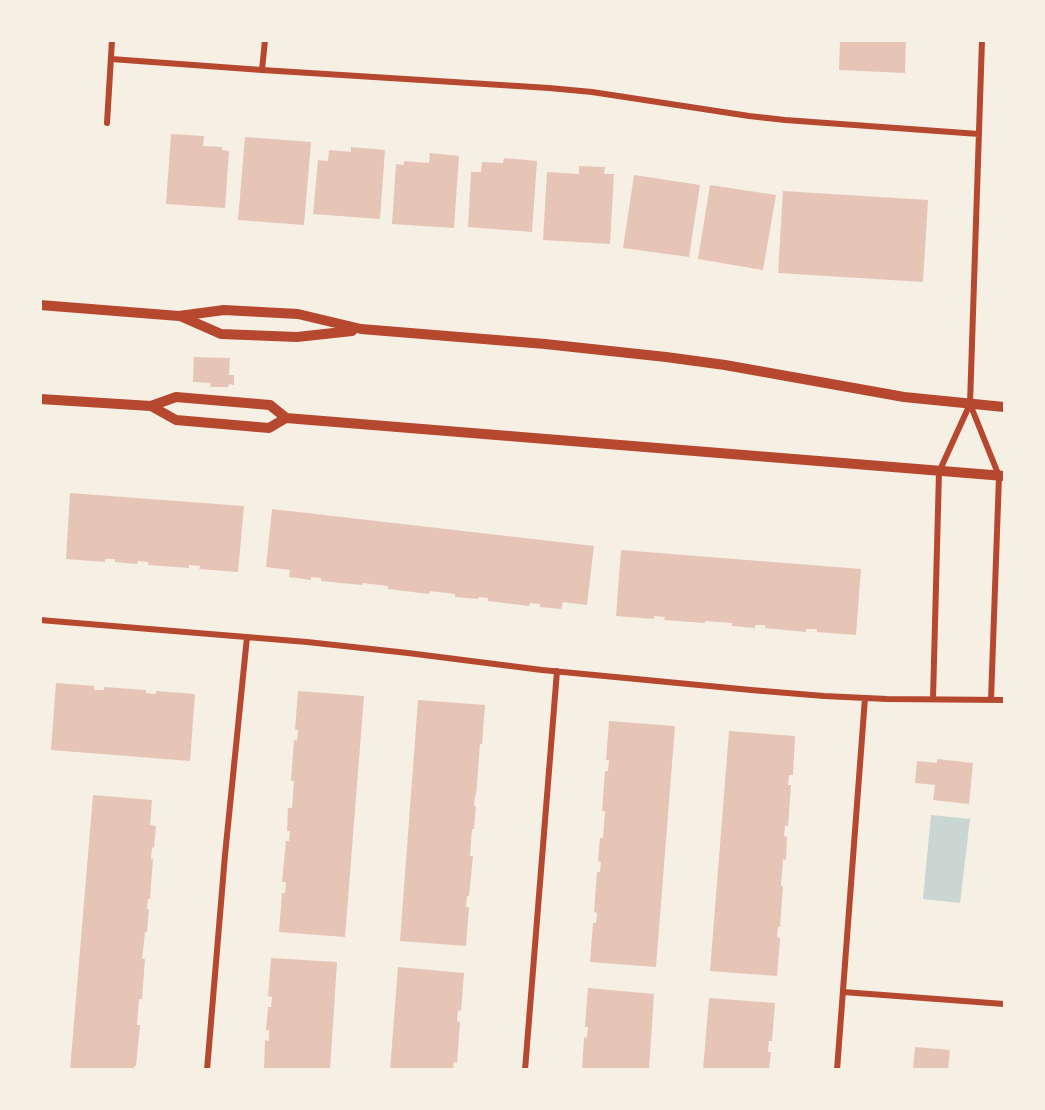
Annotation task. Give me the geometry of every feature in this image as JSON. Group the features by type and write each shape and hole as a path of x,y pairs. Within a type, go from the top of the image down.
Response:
{"street":[{"path":"106,123 112,40"},
{"path":"262,70 265,40"},
{"path":"933,699 939,472 970,404 982,40"},
{"path":"111,59 592,92 785,120 979,134"},
{"path":"40,305 179,316 224,310 298,314 361,330 545,344 666,357 725,365 904,397 1005,407"},
{"path":"179,316 221,334 297,338 361,330"},
{"path":"40,399 151,406 177,398 234,402 270,405 286,418 1002,476"},
{"path":"970,404 1002,476 991,700"},
{"path":"151,406 176,420 269,428 286,418"},
{"path":"40,620 247,636 730,688 865,698 1005,700"},
{"path":"207,1070 225,855 247,636"},
{"path":"525,1070 556,671"},
{"path":"837,1070 865,698"},
{"path":"843,992 1005,1004"}],"shaded area":[{"path":"931,815 970,819 960,903 923,899"}],"building":[{"path":"840,40 906,40 905,73 839,70"},
{"path":"171,134 204,136 203,146 222,147 222,150 229,151 225,208 166,204"},
{"path":"245,137 311,142 304,225 238,220"},
{"path":"351,147 385,150 380,219 313,214 318,160 328,161 329,150 351,152"},
{"path":"430,153 459,156 454,228 392,224 396,164 404,165 404,161 429,163"},
{"path":"504,158 537,161 532,232 468,227 471,172 481,172 482,162 503,163"},
{"path":"579,166 605,167 604,174 614,174 610,244 543,240 547,172 579,174"},
{"path":"634,175 700,185 689,257 623,248"},
{"path":"710,185 776,195 763,270 698,259"},
{"path":"783,191 928,200 923,282 778,273"},
{"path":"194,357 230,358 229,375 234,375 234,385 210,387 211,383 193,382"},
{"path":"70,493 244,506 238,572 199,569 200,566 189,565 189,568 148,565 148,562 138,561 137,564 115,562 115,559 105,559 105,562 66,559"},
{"path":"272,509 594,546 587,605 563,602 561,609 540,607 540,604 530,603 529,606 488,601 488,598 455,597 455,594 430,591 429,594 388,589 388,586 321,581 321,578 311,577 311,580 289,577 290,570 266,567"},
{"path":"621,550 861,569 856,635 817,632 817,629 806,629 806,632 765,628 765,625 755,625 755,628 732,626 732,623 664,620 665,617 654,616 654,619 616,616"},
{"path":"56,683 94,686 94,690 104,690 104,687 146,690 146,693 156,694 156,691 195,694 190,761 51,750"},
{"path":"298,691 364,696 345,937 279,932 282,893 285,893 286,882 282,882 286,841 289,841 290,831 287,831 288,808 292,808 294,781 291,781 294,740 297,741 298,730 295,730"},
{"path":"418,700 485,705 474,806 476,806 474,829 472,829 470,856 473,856 466,907 469,907 466,946 400,941"},
{"path":"609,721 675,726 656,967 590,962 593,923 596,923 597,913 594,912 597,872 600,872 601,862 598,861 600,838 603,838 605,811 602,811 605,771 608,771 609,760 606,760"},
{"path":"729,731 795,736 793,775 789,775 788,785 791,785 788,826 785,826 784,836 787,837 786,860 783,859 780,927 778,927 777,937 780,938 777,976 710,971"},
{"path":"937,759 973,763 969,804 933,800 935,785 915,783 917,761 937,763"},
{"path":"93,795 152,800 150,825 156,826 154,848 152,847 150,899 148,899 147,932 145,932 142,959 145,959 142,999 139,999 137,1025 140,1025 134,1070 70,1070"},
{"path":"271,958 337,962 330,1070 264,1070 265,1040 269,1041 269,1030 266,1030 268,1007 271,1007 272,997 268,996"},
{"path":"398,967 464,973 461,1011 458,1010 457,1021 460,1022 457,1063 454,1062 453,1070 390,1070"},
{"path":"588,988 654,994 649,1070 582,1070 584,1038 587,1037 588,1027 585,1027"},
{"path":"709,998 775,1003 772,1041 769,1041 768,1052 771,1052 769,1070 703,1070"},
{"path":"915,1047 950,1050 948,1070 913,1070"}]}
